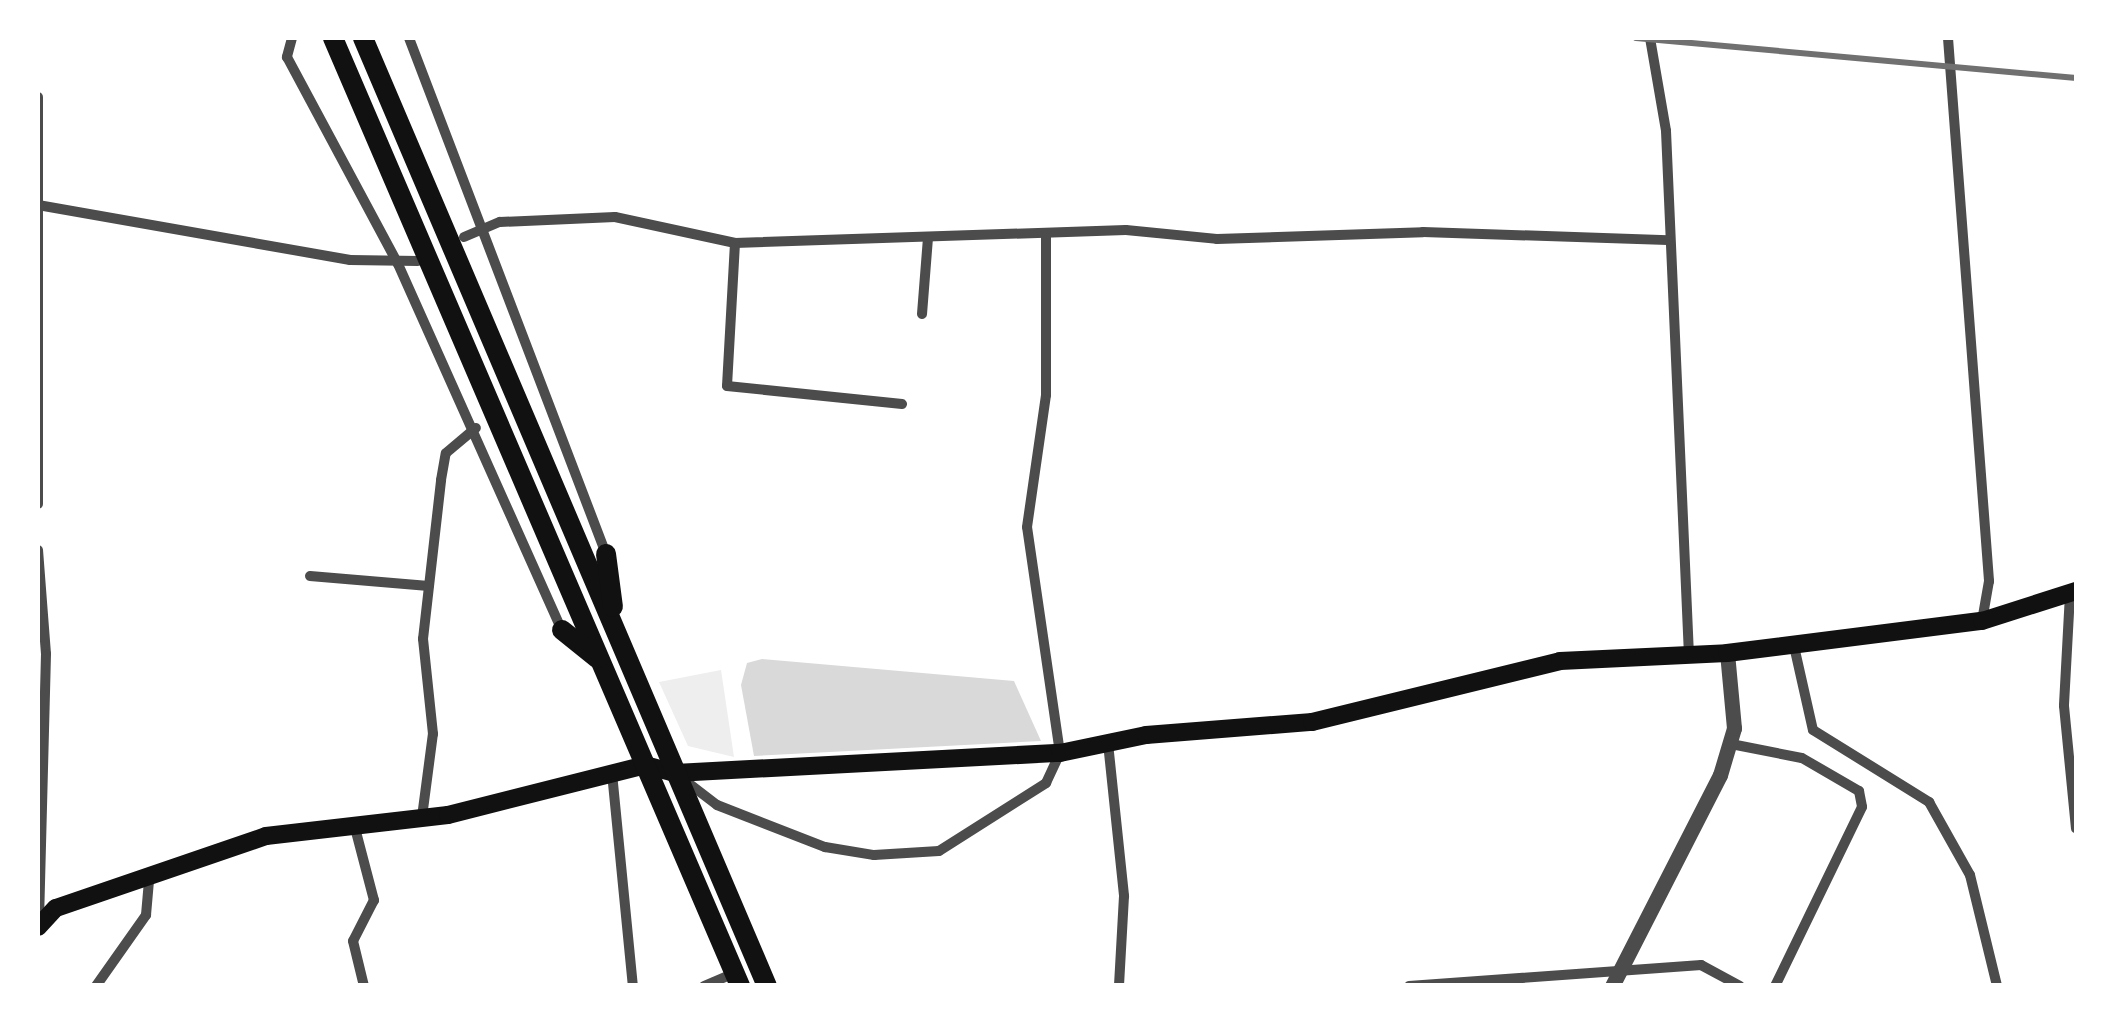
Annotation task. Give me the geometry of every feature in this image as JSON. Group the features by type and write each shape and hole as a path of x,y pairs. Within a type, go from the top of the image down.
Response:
{"highway":[{"path":"333,38 737,979"},
{"path":"363,38 767,986"},
{"path":"606,554 616,636"},
{"path":"562,630 599,659"}],"main road":[{"path":"38,926 56,908 266,836 422,817 645,765 675,773 1060,753 1108,743 1312,722 1560,661 1727,653 1982,621 2074,593"}],"street":[{"path":"292,38 287,58 398,264 476,428 562,630"},
{"path":"409,38 478,230 606,554"},
{"path":"1650,38 1666,131 1689,656"},
{"path":"1948,38 1989,581 1982,621"},
{"path":"38,98 38,504"},
{"path":"39,205 398,264 418,261"},
{"path":"464,237 478,230 616,217 735,244 1046,233 1668,240"},
{"path":"675,773 717,805 825,847 874,855 939,851 1046,783 1060,753 1027,527 1046,395 1046,233"},
{"path":"922,314 928,237"},
{"path":"735,244 727,386 902,404"},
{"path":"422,817 432,734 423,639 446,452 476,428"},
{"path":"38,550 42,653 38,926"},
{"path":"310,576 430,586"},
{"path":"2074,593 2064,706 2076,828"},
{"path":"1794,646 1814,730 1929,802 1970,875 1997,986"},
{"path":"1612,986 1730,744 1727,653"},
{"path":"1108,743 1124,896 1119,986"},
{"path":"1730,744 1802,758 1859,790 1862,807 1775,986"},
{"path":"612,771 632,986"},
{"path":"354,823 374,900 353,941 364,986"},
{"path":"96,986 146,916 149,879"},
{"path":"1409,986 1700,965 1740,986"},
{"path":"704,986 737,979"}],"shaded area":[{"path":"762,659 1014,681 1041,741 754,756 741,685 747,663"},
{"path":"721,670 734,757 688,746 659,682"}],"railway":[{"path":"1636,38 2076,78"}]}
